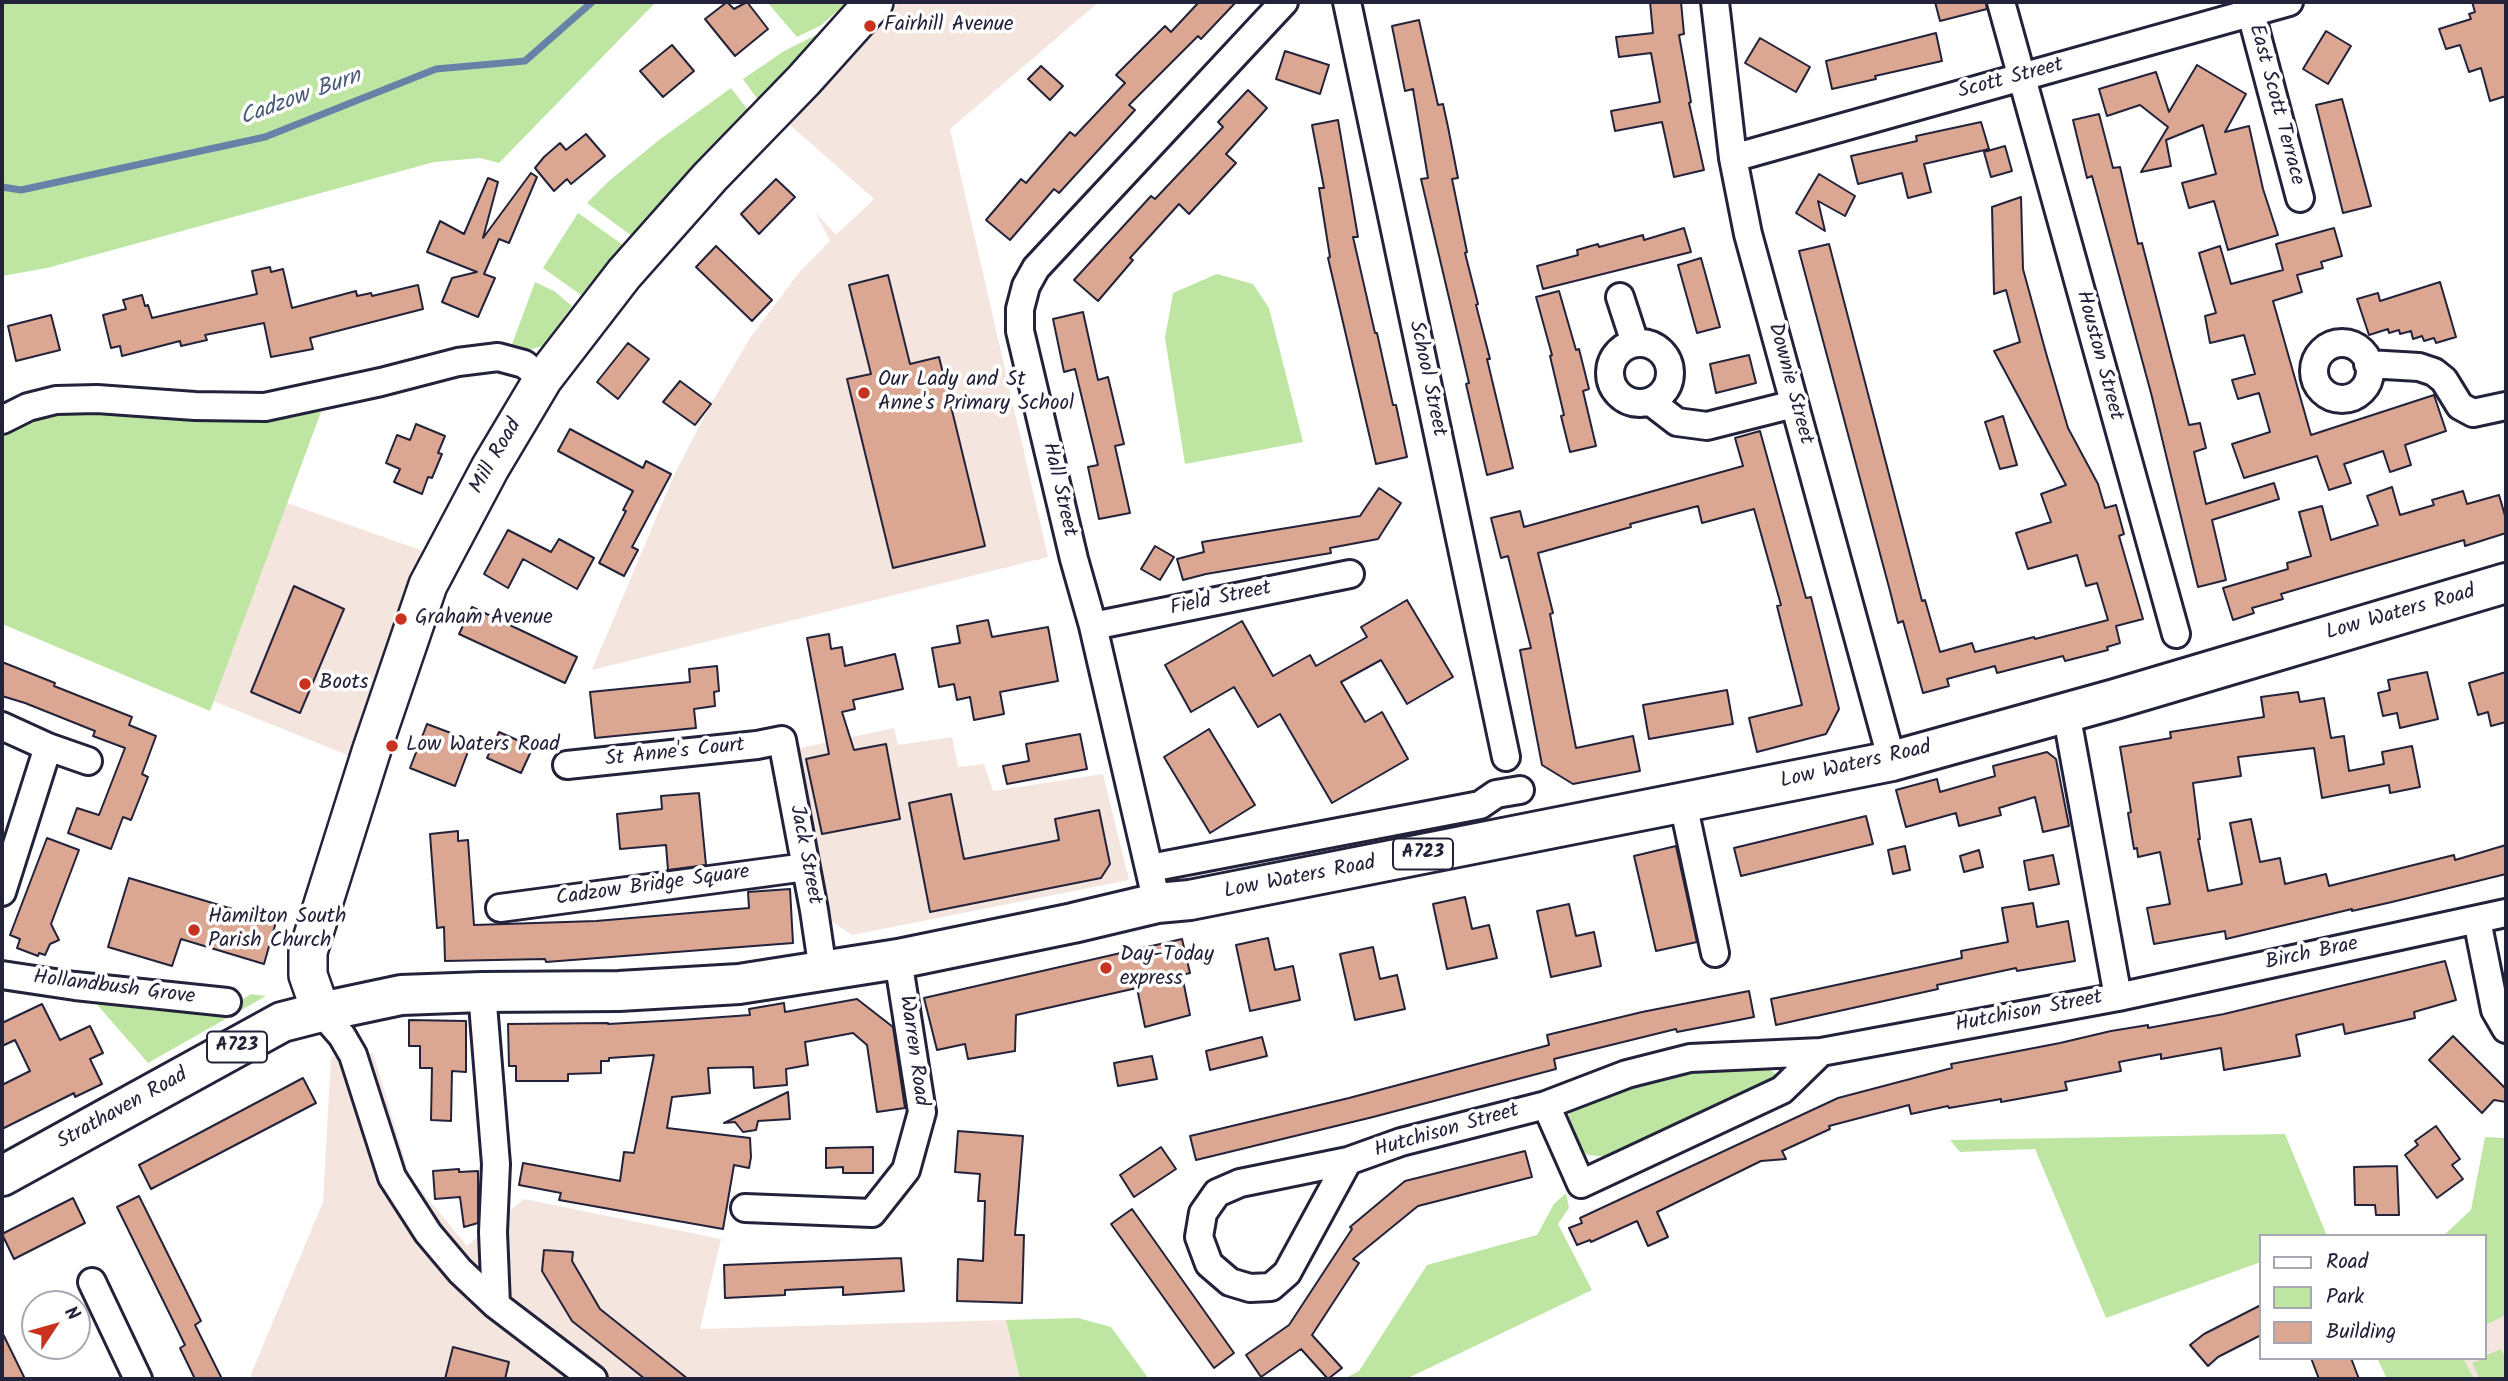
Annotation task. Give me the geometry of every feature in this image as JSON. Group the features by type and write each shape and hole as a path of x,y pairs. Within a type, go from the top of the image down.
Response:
{"main road":[{"name":"Mill Road","path":"321,1012 308,975 308,952 371,752 428,585 490,468 543,379 624,274 710,177 804,80 874,2"},
{"name":"Low Waters Road","path":"321,1012 401,995 646,990 738,984 898,959 1073,923 1153,886 1190,900 1892,761 2506,583"},
{"name":"Strathaven Road","path":"2,1176 282,1022 321,1012"}],"street":[{"name":"Hall Street","path":"1153,886 1093,626 1074,559 1020,331 1020,309 1026,286 1036,268 1284,2"},
{"name":"School Street","path":"1347,2 1506,757"},
{"name":"Downie Street","path":"1715,2 1733,158 1748,234 1892,761"},
{"name":"Houston Street","path":"2001,2 2176,634"},
{"name":"Scott Street","path":"1733,158 2023,77 2249,7 2289,2"},
{"name":"East Scott Terrace","path":"2249,7 2300,198"},
{"path":"1620,297 1635,343"},
{"path":"1635,343 1650,344 1662,352 1669,365 1670,379 1663,392 1651,402 1637,403 1623,398 1614,387 1610,373 1613,359 1622,348 1635,343"},
{"path":"2,420 28,407 56,400 97,399 195,406 265,407 458,362 498,356 524,364 543,379"},
{"path":"2368,364 2419,367 2434,372 2444,380 2460,406 2473,413 2506,405"},
{"path":"1651,402 1677,422 1707,426 1794,404"},
{"name":"Field Street","path":"1093,626 1350,574"},
{"name":"Hutchison Street","path":"1348,1161 1287,1273 1271,1287 1250,1288 1230,1282 1209,1264 1199,1237 1203,1213 1217,1193 1240,1183 1348,1161 1401,1142 1546,1105 1627,1074 1690,1058 1821,1052 2118,997 2066,712"},
{"path":"2,726 48,747 88,761"},
{"name":"St Anne's Court","path":"567,765 782,740"},
{"name":"Jack Street","path":"782,740 823,971"},
{"path":"2,892 48,747"},
{"name":"Low Waters Road","path":"1153,886 1480,805 1496,794 1520,790"},
{"path":"1683,803 1715,953"},
{"name":"Cadzow Bridge Square","path":"500,908 806,867"},
{"name":"Birch Brae","path":"2118,997 2506,913"},
{"path":"2477,920 2495,1010 2506,1029"},
{"name":"Warren Road","path":"745,1208 872,1213 906,1170 922,1112 898,959"},
{"name":"Hollandbush Grove","path":"2,975 75,986 227,1002"},
{"path":"482,992 496,1164 493,1232 496,1305"},
{"path":"321,1012 353,1055 392,1177 428,1233 460,1271 496,1305 593,1379"},
{"name":"Hutchison Street","path":"1546,1105 1581,1184 1782,1090 1821,1052"},
{"path":"92,1282 138,1379"}],"shaded area":[{"name":"Our Lady and St Anne's Primary School","path":"899,2 1099,2 950,129 1048,557 592,670 675,473 711,404 750,338 801,270 830,241 815,212 836,235 874,199 790,125"},
{"path":"287,503 426,552 355,754 350,756 213,701"},
{"path":"894,728 898,745 952,737 958,767 984,764 993,791 1103,774 1129,880 852,935 832,922 796,749"},
{"path":"373,1053 410,1177 467,1246 524,1199 721,1239 700,1329 1006,1320 1020,1379 249,1379 323,1202 331,1057"},
{"path":"2506,1273 2506,1379 2387,1379 2378,1360 2487,1360 2487,1281"}],"green space":[{"path":"2,2 656,2 499,163 480,158 434,162 47,268 2,276"},
{"path":"767,2 848,2 820,26 797,37"},
{"path":"826,30 758,100 743,79 784,51"},
{"path":"731,88 748,110 632,236 587,203 610,180 659,140"},
{"path":"578,213 623,245 581,295 543,268"},
{"path":"1217,274 1253,284 1269,308 1303,442 1185,464 1165,338 1173,293"},
{"path":"535,282 554,291 572,306 543,346 524,351 511,347"},
{"path":"73,410 209,415 321,412 210,711 2,624 2,431 42,414"},
{"path":"251,994 266,996 148,1063 93,1000 221,1013"},
{"path":"1759,1067 1769,1069 1775,1074 1775,1081 1617,1158 1588,1155 1576,1145 1565,1119 1576,1107 1635,1082 1708,1071"},
{"path":"2285,1134 2326,1234 2260,1234 2260,1262 2106,1318 2035,1149 1960,1152 1950,1140"},
{"path":"2485,1137 2506,1138 2506,1315 2487,1324 2487,1234 2445,1234 2471,1210"},
{"path":"1566,1193 1569,1208 1558,1224 1592,1290 1406,1379 1344,1379 1359,1371 1427,1265 1537,1235 1554,1204"},
{"path":"1078,1318 1111,1327 1149,1379 1020,1379 1006,1320"},
{"path":"2501,1349 2506,1360 2506,1379 2480,1379 2472,1363 2487,1360 2487,1355"},
{"path":"2378,1360 2464,1360 2474,1379 2387,1379"}],"building":[{"path":"727,2 734,9 747,2 768,29 735,56 705,19"},
{"path":"1199,2 1236,2 1201,39 1198,36 1129,105 1135,110 1059,193 1054,189 1010,240 986,220 1021,179 1026,183 1070,132 1075,136 1125,83 1116,75 1165,26 1171,32"},
{"path":"1650,2 1681,2 1684,34 1679,35 1691,102 1689,103 1704,170 1674,177 1662,122 1615,131 1611,111 1660,102 1651,53 1619,57 1616,37 1653,33"},
{"path":"1935,2 1986,2 1987,9 1940,21"},
{"path":"2472,2 2506,2 2506,96 2490,101 2481,68 2469,72 2460,45 2446,49 2439,29 2471,19 2469,14 2475,12"},
{"path":"1419,20 1438,105 1443,104 1448,127 1458,178 1452,179 1467,252 1465,253 1513,468 1487,475 1466,384 1469,383 1421,179 1428,178 1413,89 1405,91 1392,26"},
{"path":"2326,31 2351,46 2328,84 2303,69"},
{"path":"1936,33 1942,61 1832,89 1826,61"},
{"path":"1760,38 1810,67 1796,92 1745,63"},
{"path":"672,45 694,71 663,97 640,71"},
{"path":"1285,51 1329,65 1320,94 1276,79"},
{"path":"2197,65 2246,94 2225,132 2249,126 2263,189 2278,235 2228,250 2214,201 2189,208 2182,183 2216,174 2203,125 2166,140 2171,166 2141,172 2168,127 2140,105 2107,116 2099,89 2156,72 2169,112"},
{"path":"1041,66 1063,86 1050,100 1028,79"},
{"path":"1248,90 1267,108 1226,154 1236,163 1189,214 1179,204 1130,258 1133,260 1098,301 1074,280 1151,196 1155,199 1223,127 1218,122"},
{"path":"2342,99 2371,206 2343,213 2316,105"},
{"path":"2099,114 2113,168 2120,167 2138,244 2142,243 2189,425 2200,423 2206,448 2194,452 2206,504 2274,483 2279,499 2212,520 2226,580 2198,587 2151,393 2092,176 2087,178 2073,120"},
{"path":"1338,120 1358,237 1353,237 1407,457 1376,464 1328,258 1330,257 1319,188 1324,188 1312,125"},
{"path":"1981,122 1989,149 1924,164 1931,192 1908,198 1902,173 1858,184 1851,156 1917,141 1916,136"},
{"path":"586,134 605,156 571,184 567,179 554,191 535,168 560,143 566,150"},
{"path":"2005,146 2012,171 1991,177 1984,152"},
{"path":"531,173 537,177 509,243 499,239 484,274 495,278 478,317 442,302 452,278 477,272 427,252 440,221 464,234 488,178 498,182 483,238"},
{"path":"1819,174 1855,196 1845,216 1818,201 1825,231 1796,213"},
{"path":"776,179 795,197 759,234 741,214"},
{"path":"2021,197 2023,269 2046,353 2068,428 2098,484 2105,508 2116,505 2124,534 2119,536 2143,619 2116,626 2120,643 2107,647 2108,650 2065,661 2063,656 1997,673 1995,666 1947,679 1949,686 1923,693 1903,621 1898,623 1799,251 1829,244 1922,601 1925,600 1940,652 1972,643 1975,652 2034,637 2035,639 2108,620 2097,583 2086,586 2077,555 2028,569 2016,533 2051,522 2041,494 2066,485 1994,351 2020,342 2006,290 1994,294 1992,207"},
{"path":"1684,228 1691,252 1543,289 1537,266 1578,255 1577,250 1598,244 1599,247 1643,235 1644,240"},
{"path":"2334,228 2342,256 2321,262 2323,268 2297,275 2302,292 2273,301 2311,435 2434,395 2446,431 2405,445 2411,465 2390,472 2383,451 2344,464 2351,483 2329,490 2317,456 2244,478 2232,444 2270,432 2259,393 2238,399 2232,380 2255,374 2244,335 2210,343 2205,316 2216,313 2199,253 2220,246 2231,284 2283,270 2276,244"},
{"path":"716,246 772,300 752,321 696,267"},
{"path":"1701,258 1720,327 1697,333 1678,265"},
{"path":"270,267 271,272 283,269 292,308 356,291 357,296 371,293 372,296 418,285 423,309 310,338 313,349 271,357 264,323 205,335 207,340 181,346 180,341 122,356 120,346 111,348 103,315 126,309 123,300 142,295 152,318 257,294 252,271"},
{"path":"888,275 910,364 939,357 985,546 893,568 847,379 871,374 849,285"},
{"path":"2440,282 2456,337 2436,343 2434,338 2424,341 2422,336 2413,339 2411,331 2400,334 2399,330 2389,333 2388,329 2369,335 2357,299 2378,293 2380,301"},
{"path":"1559,291 1576,350 1579,349 1589,389 1583,391 1596,446 1570,452 1561,416 1564,415 1550,356 1552,355 1536,297"},
{"path":"1083,312 1098,380 1108,377 1124,444 1115,446 1130,513 1099,519 1088,467 1098,465 1075,369 1064,372 1053,319"},
{"path":"51,315 60,350 16,361 8,326"},
{"path":"628,343 649,359 618,399 597,382"},
{"path":"1749,355 1756,383 1716,393 1710,364"},
{"path":"680,381 711,404 695,425 663,402"},
{"path":"2003,416 2017,465 2000,469 1985,422"},
{"path":"416,424 445,436 438,453 442,454 432,478 428,477 422,494 394,482 400,469 386,463 397,435 410,440"},
{"path":"570,429 643,468 646,461 671,474 632,547 638,550 624,576 599,563 626,511 623,510 633,491 558,451"},
{"path":"1760,431 1806,598 1811,597 1839,709 1826,734 1757,752 1749,718 1802,705 1777,606 1781,605 1754,509 1702,523 1698,506 1538,553 1553,613 1550,614 1576,748 1633,736 1640,771 1573,784 1542,765 1520,650 1531,648 1508,556 1501,558 1491,518 1520,511 1524,527 1743,466 1735,438"},
{"path":"2392,487 2400,515 2434,505 2432,500 2463,491 2467,504 2499,495 2506,519 2506,533 2465,546 2464,540 2281,594 2283,599 2252,608 2254,613 2233,620 2223,588 2288,569 2287,563 2311,556 2299,512 2322,506 2331,540 2378,525 2367,496"},
{"path":"1379,488 1401,503 1378,539 1330,548 1331,553 1183,580 1177,559 1204,552 1202,542 1360,516"},
{"path":"508,530 551,552 559,539 594,558 577,589 523,559 508,588 484,574"},
{"path":"1155,546 1174,557 1160,580 1141,569"},
{"path":"294,586 344,609 300,713 251,692"},
{"path":"1407,600 1453,677 1407,704 1381,660 1341,682 1365,722 1382,712 1408,759 1332,803 1280,714 1258,727 1234,687 1191,712 1165,665 1242,621 1273,676 1310,655 1316,666 1367,637 1361,627"},
{"path":"472,607 577,657 565,683 459,634"},
{"path":"988,620 992,637 1048,627 1058,681 1000,692 1004,714 974,720 970,697 957,700 954,684 939,687 932,648 960,643 957,626"},
{"path":"829,634 831,649 842,647 845,666 895,654 903,689 853,700 855,709 842,712 854,750 886,744 900,819 822,834 806,759 829,754 807,638"},
{"path":"2,662 132,717 129,725 156,736 142,774 148,777 131,820 123,817 111,849 68,833 77,808 99,815 125,748 93,736 95,731 2,696"},
{"path":"717,666 719,691 714,692 715,706 694,709 696,728 595,738 590,692 690,682 689,669"},
{"path":"2427,672 2438,719 2400,728 2397,713 2383,716 2378,693 2390,690 2388,680"},
{"path":"2506,672 2506,722 2491,726 2488,712 2478,715 2469,683"},
{"path":"1727,690 1733,724 1649,739 1643,705"},
{"path":"2298,692 2300,702 2324,698 2331,738 2344,736 2349,771 2384,764 2382,752 2412,746 2420,787 2390,793 2389,785 2322,798 2314,748 2238,757 2241,776 2193,783 2198,839 2208,891 2242,884 2230,823 2251,819 2260,862 2280,858 2285,884 2326,874 2329,886 2454,855 2455,860 2506,845 2506,874 2226,939 2225,931 2154,944 2147,908 2170,904 2160,852 2138,857 2137,848 2134,849 2120,747 2171,738 2170,732 2264,717 2261,697"},
{"path":"427,724 472,741 455,786 410,768"},
{"path":"1209,729 1255,805 1210,833 1164,757"},
{"path":"499,732 533,747 521,773 487,758"},
{"path":"1080,734 1087,769 1007,784 1003,766 1029,761 1026,744"},
{"path":"2047,752 2056,759 2069,826 2043,832 2035,797 1999,808 2001,815 1959,826 1956,813 1906,827 1896,790 1937,779 1940,792 1995,776 1993,766"},
{"path":"699,793 706,865 668,870 666,845 620,849 617,814 662,809 661,796"},
{"path":"951,794 964,859 1059,840 1055,819 1099,810 1110,864 1101,878 930,912 909,803"},
{"path":"1866,816 1873,844 1741,876 1734,848"},
{"path":"458,831 458,841 468,840 474,925 596,921 749,908 748,892 790,889 793,943 546,962 545,959 445,961 444,927 437,928 430,834"},
{"path":"47,838 79,850 51,924 59,940 50,944 45,955 39,953 38,956 17,948 20,939 10,935"},
{"path":"1676,846 1697,942 1656,951 1634,856"},
{"path":"1905,846 1910,870 1893,874 1888,850"},
{"path":"1979,850 1983,867 1964,872 1960,856"},
{"path":"2053,855 2059,884 2029,890 2024,861"},
{"name":"Hamilton South Parish Church","path":"129,878 276,922 264,964 181,939 172,966 108,947"},
{"path":"1465,897 1472,929 1489,925 1497,958 1447,969 1433,904"},
{"path":"2033,903 2037,927 2068,921 2075,961 2017,971 2016,968 1937,985 1938,989 1776,1025 1771,999 1962,958 1961,951 2008,942 2002,908"},
{"path":"1569,904 1576,936 1594,932 1601,966 1551,977 1537,911"},
{"path":"1268,938 1275,970 1293,966 1300,1000 1250,1011 1236,945"},
{"path":"1182,939 1190,973 1182,975 1190,1015 1145,1027 1137,988 1016,1015 1015,1051 968,1059 965,1044 937,1050 924,998"},
{"path":"1373,947 1380,979 1397,975 1405,1009 1355,1020 1340,954"},
{"path":"2445,961 2456,1000 2414,1012 2415,1018 2345,1034 2343,1024 2296,1035 2300,1056 2224,1070 2221,1048 2161,1059 2161,1054 2119,1062 2121,1071 2065,1082 2067,1090 2001,1102 2001,1099 1949,1108 1948,1106 1911,1114 1909,1105 1829,1126 1830,1129 1782,1151 1786,1159 1761,1161 1657,1212 1668,1237 1648,1246 1637,1221 1591,1242 1590,1240 1577,1245 1569,1228 1582,1223 1580,1218 1838,1098 1952,1068 1951,1064 2111,1031 2148,1025 2148,1028 2224,1014"},
{"path":"1749,991 1754,1017 1677,1032 1676,1029 1554,1059 1556,1069 1196,1160 1190,1136 1349,1098 1549,1045 1547,1035 1642,1012"},
{"path":"857,999 893,1027 905,1108 877,1112 867,1045 853,1033 805,1042 808,1065 786,1069 787,1085 754,1088 753,1067 708,1068 710,1093 672,1097 667,1128 750,1138 749,1168 734,1165 723,1229 559,1200 561,1193 519,1185 523,1163 620,1181 624,1152 634,1153 654,1055 609,1058 609,1061 601,1061 601,1073 568,1074 568,1081 516,1081 516,1066 509,1066 508,1024 608,1024 750,1015 749,1009 784,1003 785,1012"},
{"path":"42,1004 60,1040 90,1026 103,1053 90,1059 102,1084 75,1097 74,1093 2,1129 2,1085 30,1071 15,1040 2,1046 2,1023"},
{"path":"409,1020 466,1021 466,1072 452,1071 451,1121 431,1120 432,1068 420,1068 420,1046 409,1046"},
{"path":"2453,1036 2506,1089 2506,1102 2494,1100 2482,1113 2429,1060"},
{"path":"1262,1037 1267,1056 1210,1070 1206,1051"},
{"path":"1152,1056 1157,1079 1118,1086 1114,1063"},
{"path":"303,1078 316,1103 151,1189 139,1165"},
{"path":"788,1092 790,1119 758,1121 756,1130 743,1132 735,1122 724,1123"},
{"path":"2436,1126 2460,1159 2452,1165 2463,1179 2437,1198 2405,1155 2418,1145 2415,1141"},
{"path":"958,1131 1023,1136 1015,1235 1024,1235 1022,1303 957,1301 958,1259 983,1261 985,1201 978,1201 980,1174 955,1172"},
{"path":"873,1147 873,1173 843,1173 843,1167 826,1168 826,1148"},
{"path":"1161,1147 1176,1169 1134,1197 1120,1175"},
{"path":"1525,1151 1532,1177 1418,1206 1353,1259 1359,1263 1312,1335 1342,1368 1328,1379 1301,1349 1261,1377 1246,1355 1289,1325 1352,1229 1350,1227 1405,1181"},
{"path":"2397,1166 2399,1215 2376,1215 2375,1205 2355,1205 2354,1167"},
{"path":"459,1169 459,1172 478,1171 478,1223 464,1227 460,1197 435,1199 433,1171"},
{"path":"139,1196 201,1321 195,1325 222,1379 195,1379 180,1348 185,1345 117,1207"},
{"path":"73,1198 85,1223 14,1259 2,1234"},
{"path":"1132,1209 1234,1353 1214,1368 1111,1224"},
{"path":"544,1250 573,1252 572,1261 600,1309 688,1379 645,1379 572,1321 542,1271"},
{"path":"901,1258 904,1291 843,1295 843,1287 785,1290 785,1295 725,1298 724,1265"},
{"path":"2260,1306 2260,1336 2218,1357 2208,1366 2190,1345 2204,1334"},
{"path":"2,1332 25,1379 2,1379"},
{"path":"453,1347 509,1362 505,1379 445,1379"},
{"path":"2312,1360 2352,1360 2359,1379 2319,1379"}],"waterway":[{"name":"Cadzow Burn","path":"2,187 21,190 265,137 436,69 525,61 592,2"}],"place":[{"name":"Fairhill Avenue","path":"870,26"},
{"name":"Our Lady and St Anne's Primary School","path":"864,393"},
{"name":"Graham Avenue","path":"401,619"},
{"name":"Boots","path":"305,684"},
{"name":"Low Waters Road","path":"392,746"},
{"name":"Hamilton South Parish Church","path":"194,930"},
{"name":"Day-Today express","path":"1106,968"}]}
